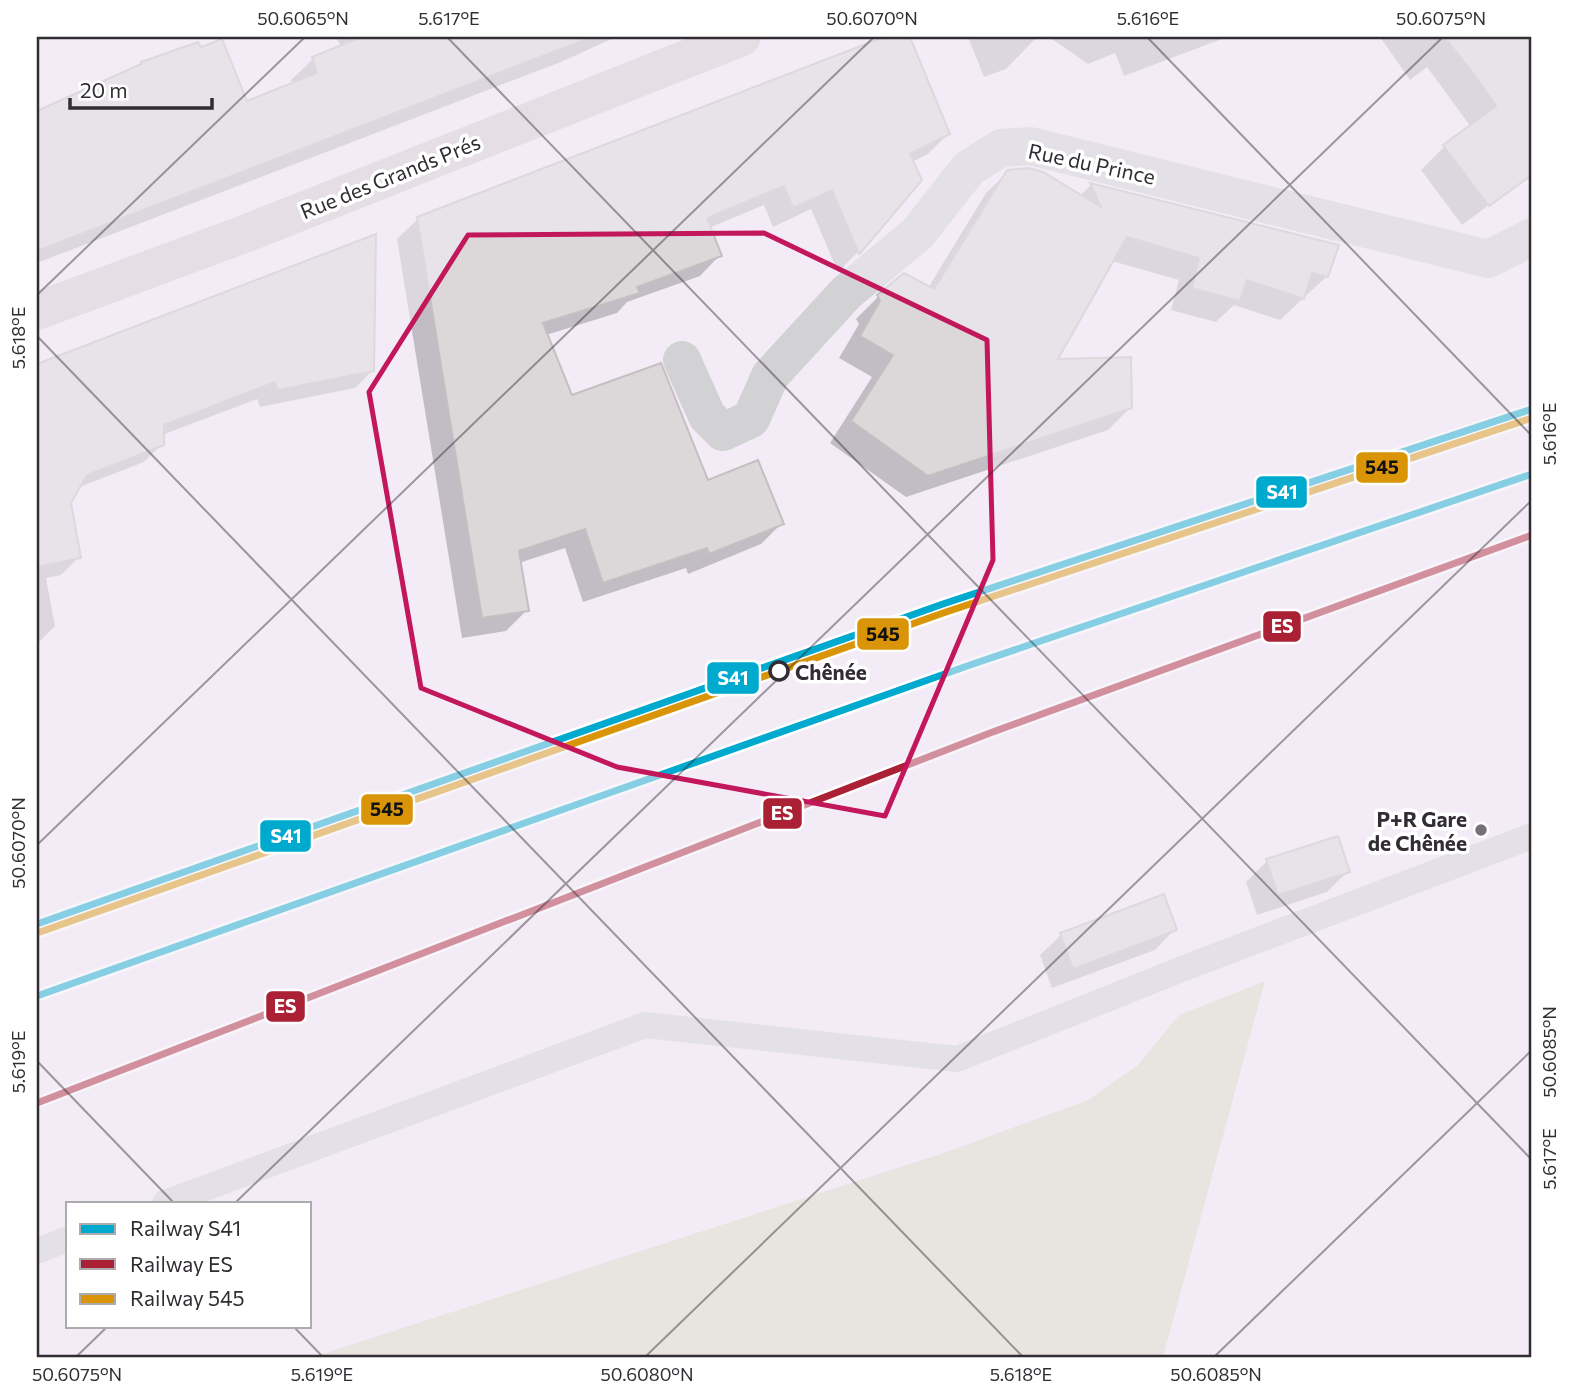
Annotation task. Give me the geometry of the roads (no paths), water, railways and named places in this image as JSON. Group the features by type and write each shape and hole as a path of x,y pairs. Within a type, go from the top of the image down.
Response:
{"main road":[{"name":"Rue des Grands Prés","path":"37,311 247,233 742,37"}],"street":[{"name":"Rue du Prince","path":"682,359 707,416 723,432 751,419 770,376 797,346 846,293 918,233 969,168 1001,148 1030,146 1488,259 1532,237"}],"lane":[{"path":"168,1202 645,1025 957,1059 1187,967 1532,836"},
{"path":"37,1251 66,1240"}],"rail line":[{"name":"S41","path":"37,924 943,604 1532,409"},
{"name":"545","path":"40,932 946,612 1532,418"},
{"name":"S41","path":"37,996 970,665 1532,474"},
{"name":"ES","path":"37,1103 990,733 1532,535"}],"place":[{"name":"Chênée","path":"779,671"},
{"name":"P+R Gare de Chênée","path":"1481,830"}]}
